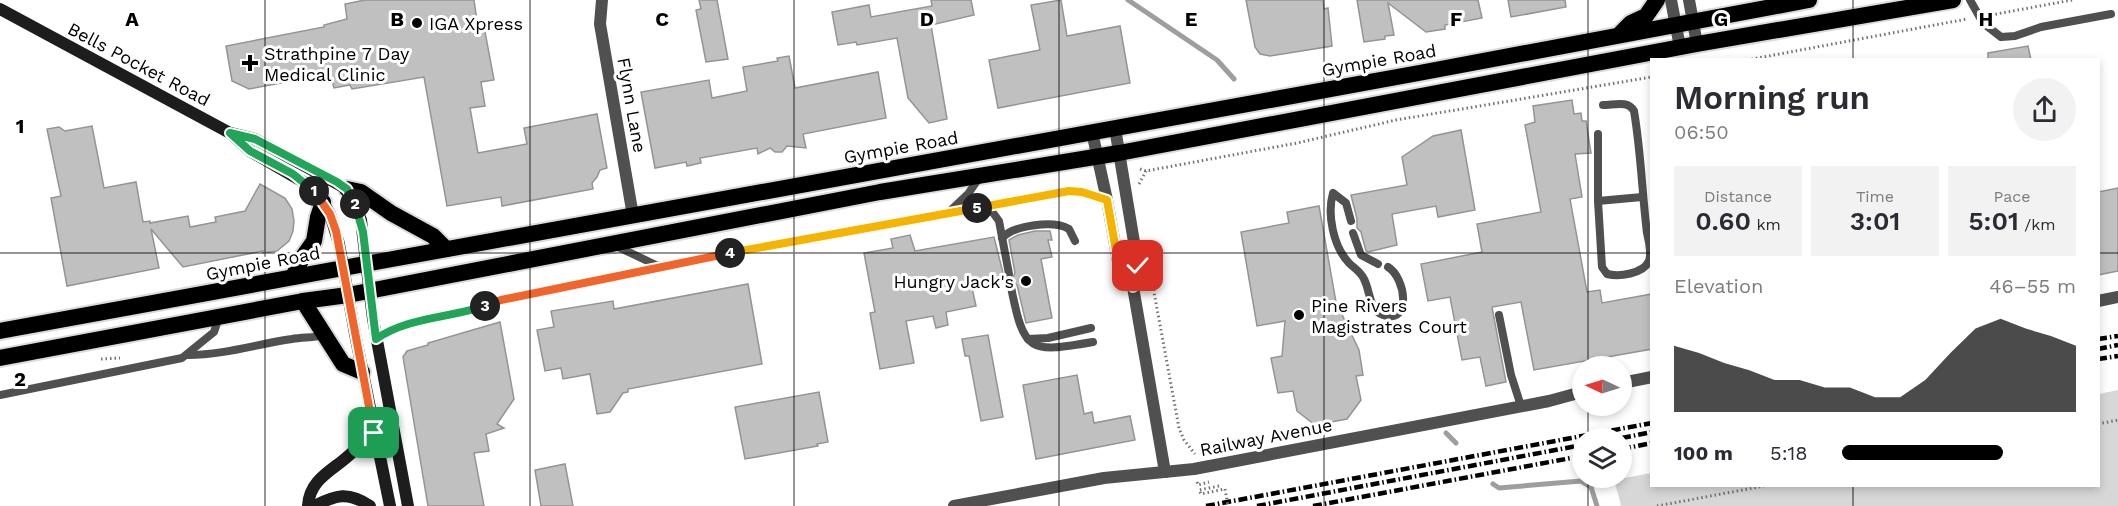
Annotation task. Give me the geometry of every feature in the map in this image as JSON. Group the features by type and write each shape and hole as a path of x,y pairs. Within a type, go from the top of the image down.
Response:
{"highway":[{"path":"1620,36 1631,23 1646,16 1657,0"},
{"name":"Gympie Road","path":"0,332 366,263 1620,36 1693,21 1746,5 1809,0"},
{"path":"0,358 348,295 880,192 1119,153 1680,47 1953,0"},
{"path":"347,189 361,192 391,213 433,236 446,249"},
{"path":"293,277 314,240 322,202"},
{"path":"303,302 343,364 362,372"}],"main road":[{"name":"Bells Pocket Road","path":"0,9 230,133 250,151 307,184 322,202 336,231 390,506"},
{"name":"Bells Pocket Road","path":"230,133 255,139 347,189"},
{"path":"347,189 361,220 376,339 408,506"},
{"path":"308,506 309,494 326,473 374,433"},
{"path":"314,506 331,497 342,495 363,501 370,506"}],"street":[{"name":"Flynn Lane","path":"602,0 600,24 633,216"},
{"path":"1671,0 1680,47"},
{"path":"1689,0 1697,44"},
{"path":"1115,128 1138,266 1133,287 1165,472"},
{"path":"1092,132 1119,267 1133,287"},
{"path":"2100,301 2118,297"},
{"path":"1632,380 1650,377"},
{"name":"Railway Avenue","path":"954,506 1104,478 1194,469 1572,394"}],"lane":[{"path":"1970,0 1979,17 1992,32 2001,37 2111,14"},
{"path":"1598,134 1598,201 1602,267 1607,274 1626,274 1645,267 1650,256 1634,111 1630,105 1626,104 1603,105"},
{"path":"948,213 968,194 980,177"},
{"path":"376,339 395,327 466,312 501,300 658,266 1069,191 1082,192 1107,200"},
{"path":"1351,221 1346,203 1333,193 1331,214 1334,233 1342,254 1364,277 1375,309 1389,316 1402,309 1403,299 1399,277 1388,267"},
{"path":"1598,201 1642,197"},
{"path":"988,206 999,221 1009,274"},
{"path":"1002,238 1010,232 1053,224 1069,229 1075,241"},
{"path":"1353,233 1361,255 1378,264"},
{"path":"613,245 658,266"},
{"path":"1011,287 1018,324 1027,339 1039,346 1054,349 1093,342"},
{"path":"1499,315 1511,375 1521,406"},
{"path":"0,395 175,361 188,355 214,332 219,317"},
{"path":"1027,339 1048,338 1091,328"},
{"path":"188,355 211,355 325,335"}],"path":[{"path":"1758,58 2072,0"},
{"path":"1140,169 1146,171 1297,143 1396,120 1650,77"},
{"path":"1138,192 1139,183 1146,171"},
{"path":"1150,271 1179,428 1184,440 1196,454"},
{"path":"2100,424 2118,420"},
{"path":"1219,486 1199,490 1201,494 1225,489 1228,506"},
{"path":"1657,506 1759,487"}],"shaded area":[{"path":"2118,390 2118,506 1619,506 1621,505 1616,488 1632,488 1632,477 1650,473 1650,487 2100,487 2100,394"}],"building":[{"path":"365,0 474,0 477,21 483,21 494,80 481,82 485,106 470,108 478,153 527,144 524,128 597,114 607,168 600,170 592,183 593,189 502,206 501,197 447,206 424,77 352,89 350,85 334,88 330,74 249,89 232,81 226,46 324,27 324,25 347,19 345,4"},
{"path":"699,0 717,0 728,59 706,62 696,10 701,9"},
{"path":"931,0 971,0 974,15 931,25 947,119 929,123 908,98 897,38 857,45 856,42 838,45 832,12 869,5 871,17 932,6"},
{"path":"1061,0 1067,36 1120,26 1130,83 998,108 989,60 1040,50 1031,5"},
{"path":"1246,0 1323,0 1324,9 1328,8 1332,46 1270,56 1260,54 1255,47"},
{"path":"1357,0 1478,0 1482,18 1445,25 1445,29 1426,32 1388,3 1394,35 1385,36 1385,39 1364,42"},
{"path":"1508,0 1565,0 1566,7 1511,17"},
{"path":"2028,46 2031,58 1988,58 1988,53"},
{"path":"789,56 795,88 878,72 886,118 803,134 806,148 787,146 782,152 775,152 770,148 758,154 757,148 700,158 701,163 687,166 686,162 655,168 641,92 709,80 712,98 747,91 743,67 778,61 777,58"},
{"path":"1572,100 1574,114 1581,113 1582,121 1586,121 1591,153 1575,154 1582,197 1570,199 1587,292 1600,290 1602,303 1650,294 1650,349 1613,356 1572,356 1572,363 1534,370 1521,302 1492,307 1506,382 1486,386 1480,357 1462,360 1450,297 1428,301 1421,264 1482,252 1477,224 1541,212 1525,125 1535,122 1533,106"},
{"path":"92,126 104,188 136,182 143,222 150,221 150,223 188,216 190,227 216,222 215,217 245,211 260,184 285,198 292,209 294,221 289,241 277,251 263,253 263,251 183,267 151,229 159,268 67,286 51,198 61,196 47,129 59,127 65,131"},
{"path":"1461,130 1475,210 1438,217 1436,206 1392,214 1397,245 1366,251 1361,232 1357,228 1351,195 1407,185 1402,157 1433,136"},
{"path":"2118,188 2118,271 2100,275 2100,192"},
{"name":"Pine Rivers Magistrates Court","path":"1319,206 1336,302 1359,350 1363,375 1356,376 1361,400 1347,419 1315,425 1297,411 1293,391 1278,393 1271,358 1282,356 1285,321 1257,326 1241,232 1289,223 1287,212"},
{"name":"Hungry Jack's","path":"1035,231 1050,231 1052,240 1048,240 1052,257 1041,259 1052,318 1026,323 1017,285 1012,281 1007,283 1006,279 1012,279 1015,273 1009,240"},
{"path":"910,235 915,251 994,237 1004,277 971,283 976,306 946,312 948,325 936,328 933,316 906,321 914,363 880,369 870,313 875,312 864,253 893,248 891,239"},
{"path":"748,284 762,364 628,389 628,392 623,393 610,412 597,414 590,374 563,379 561,368 545,371 537,330 554,327 551,311 613,301 614,309"},
{"path":"500,322 514,399 497,424 504,428 486,434 489,451 474,453 484,506 428,506 403,357 407,351 428,345 428,343"},
{"path":"988,335 1003,417 981,421 969,356 965,356 962,339"},
{"path":"1077,375 1084,414 1092,412 1094,423 1130,416 1135,440 1036,459 1023,385"},
{"path":"819,392 828,442 817,444 818,446 745,459 735,407"},
{"path":"565,464 573,506 541,506 535,470"}],"waterway":[{"path":"1128,0 1217,60 1234,79"},
{"path":"1446,433 1456,443"},
{"path":"1493,484 1499,488 1581,481 1591,487 1597,506"}],"railway":[{"path":"2100,339 2118,336"},
{"path":"2100,349 2118,345"},
{"path":"2100,359 2118,356"},
{"path":"1206,506 1650,423"},
{"path":"1632,436 1650,432"},
{"path":"1632,447 1650,443"},
{"path":"1257,506 1572,447"},
{"path":"1313,506 1572,458"}],"place":[{"name":"IGA Xpress","path":"417,23"},
{"name":"Strathpine 7 Day Medical Clinic","path":"250,63"},
{"name":"Hungry Jack's","path":"1026,281"},
{"name":"Pine Rivers Magistrates Court","path":"1299,315"}],"route":[{"path":"374,433 339,244 330,214 307,184 250,151 230,133 255,139 347,189 361,220 376,339 395,327 466,312 501,300 658,266 1056,192 1082,192 1107,200 1119,267 1133,287 1138,266"}]}
